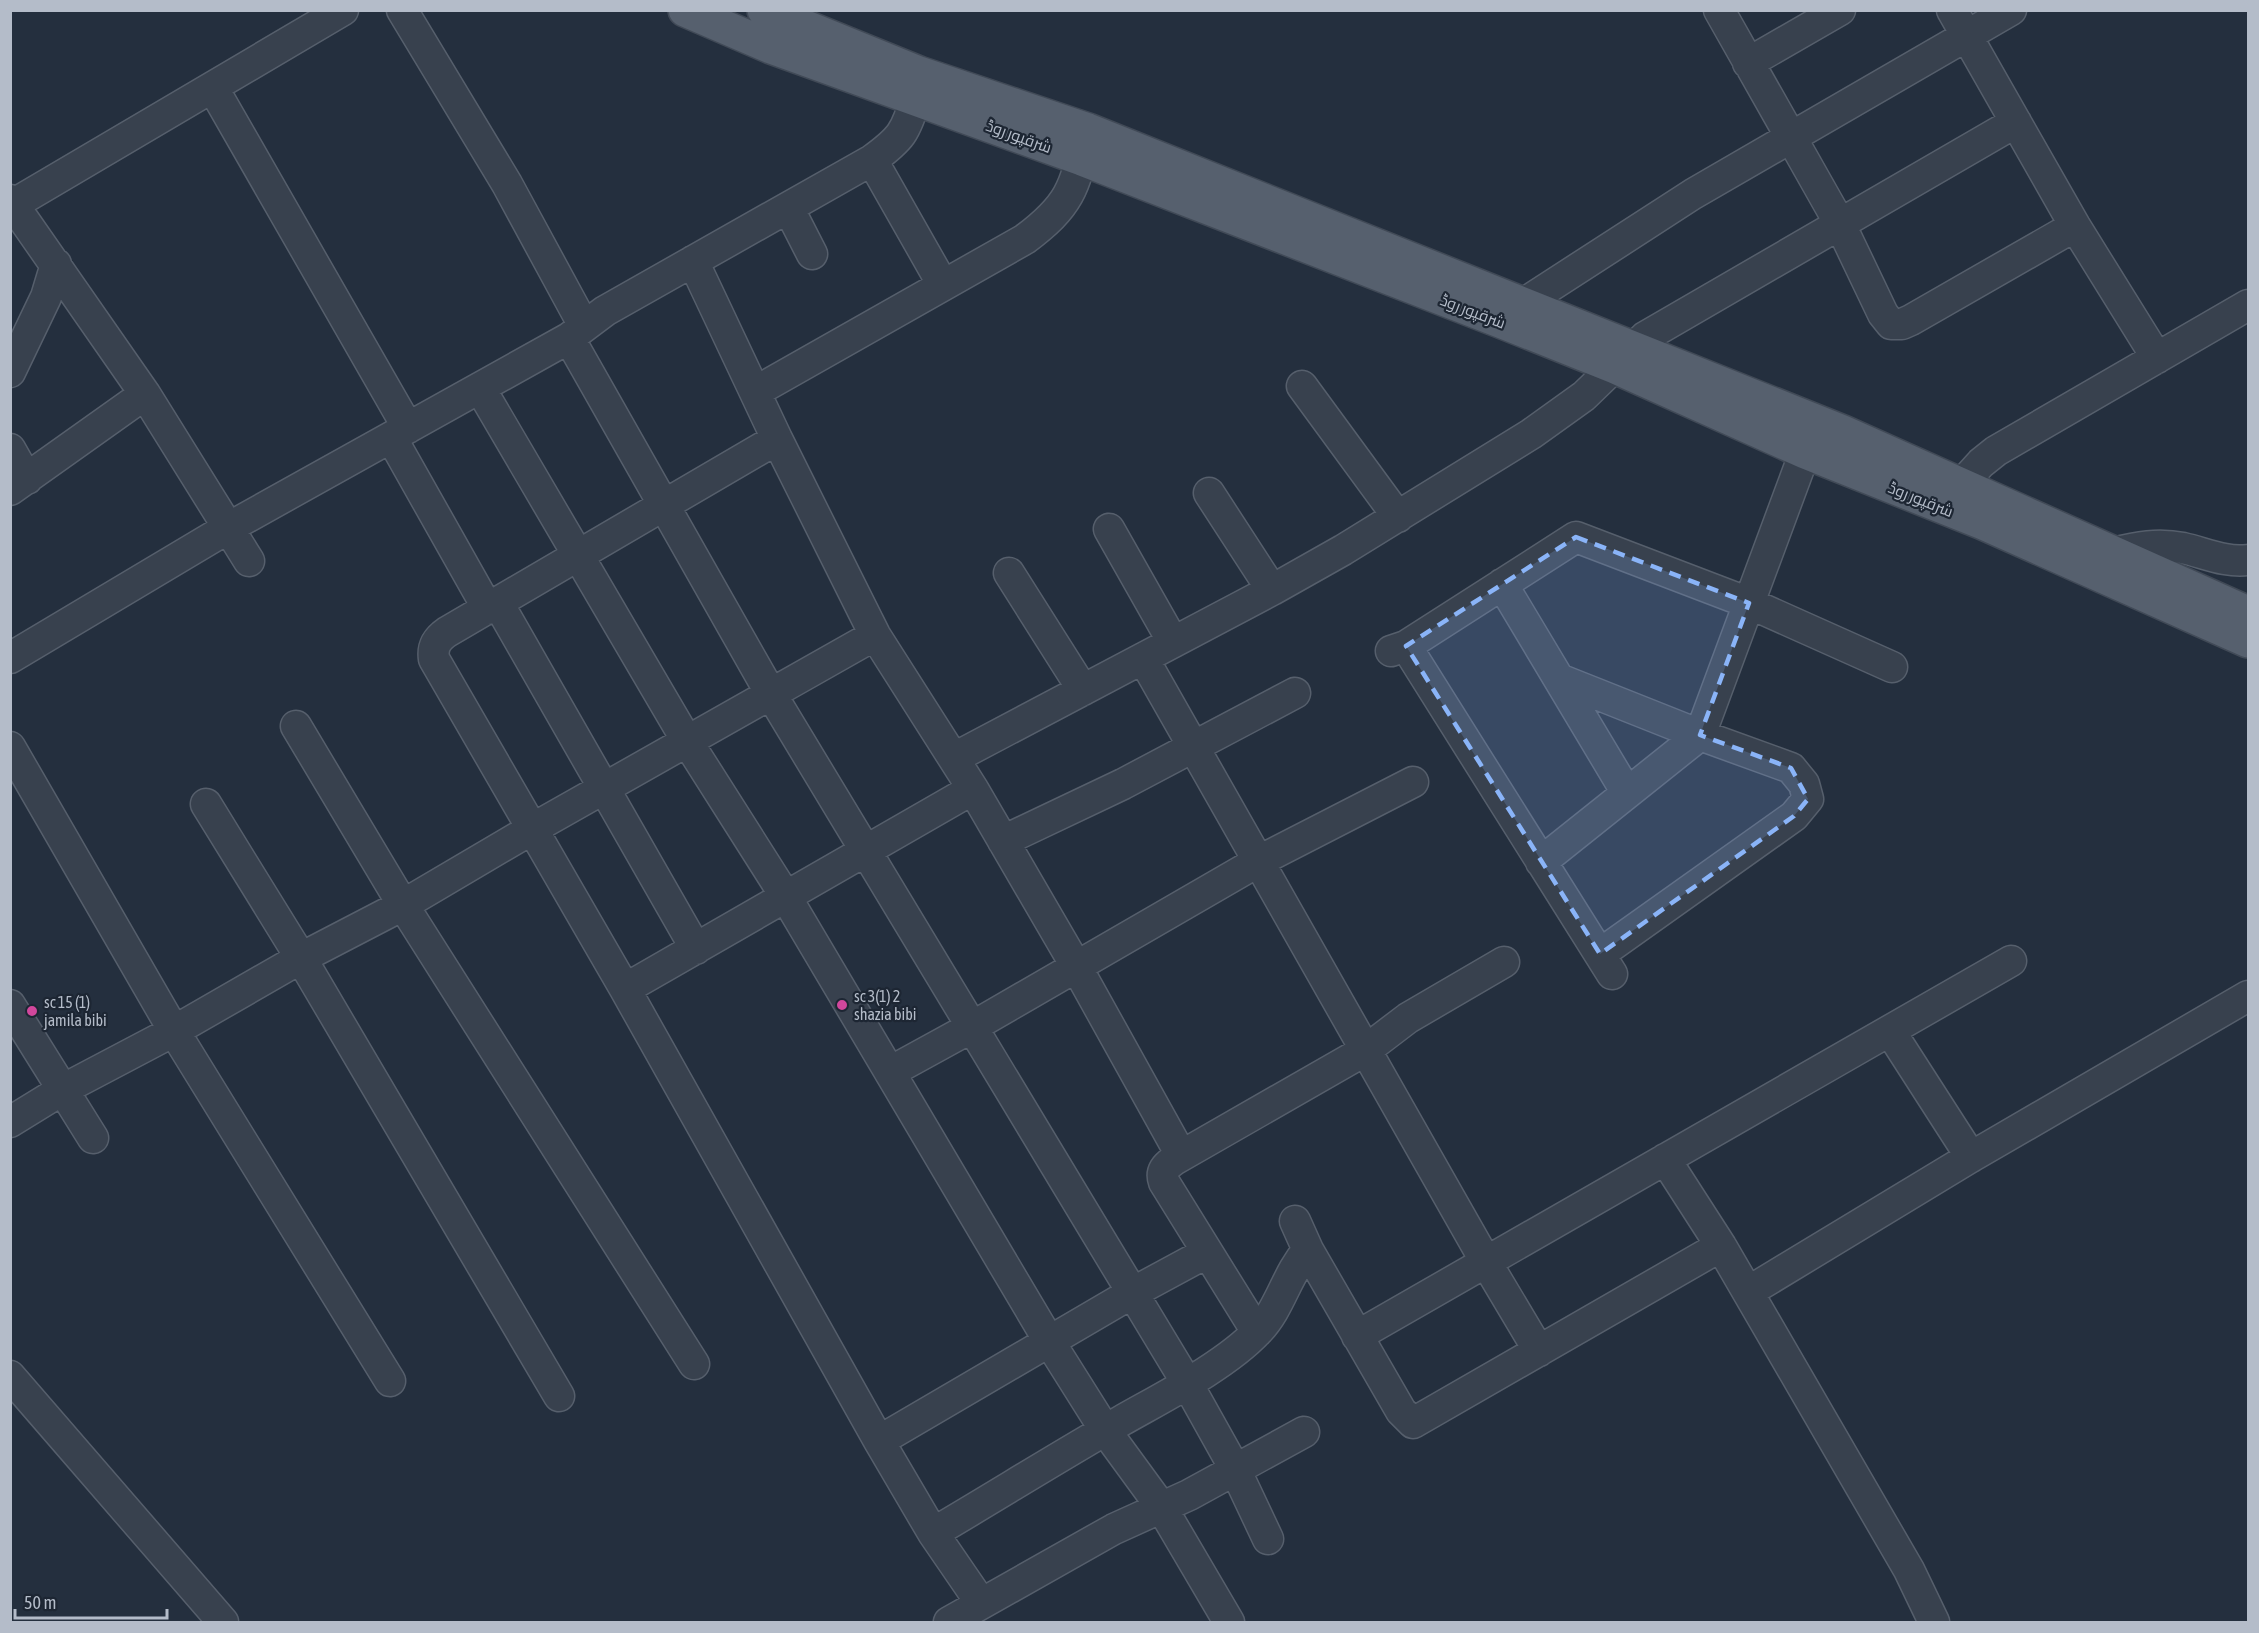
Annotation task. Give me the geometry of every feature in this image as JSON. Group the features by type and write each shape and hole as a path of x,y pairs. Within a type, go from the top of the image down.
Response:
{"main road":[{"name":"شرقپور روڈ","path":"685,10 771,47 916,98 1085,144 1523,304 1805,452 1983,523 2248,641"},
{"name":"شرقپور روڈ","path":"764,10 1085,144 1624,358 1843,432 2248,614"}],"street":[{"path":"249,561 145,394 12,202 213,88 343,10"},
{"path":"402,10 507,184 577,332 665,506 771,694 1186,1383 1235,1469 1268,1539"},
{"path":"1719,10 1840,224 1883,314 1894,325 1911,320 2075,226"},
{"path":"1952,10 2075,226 2157,358"},
{"path":"1523,304 1693,194 2011,10"},
{"path":"1748,63 1835,12"},
{"path":"213,88 493,606 696,949"},
{"path":"10,658 228,528 480,388 577,332 604,311 789,209 872,160 901,136 912,116 916,98"},
{"path":"954,758 1272,590 1398,517 1531,434 1584,396 1645,337 1659,328 2016,122"},
{"path":"755,392 1024,239 1056,213 1068,198 1078,175 1085,144"},
{"path":"872,160 943,285"},
{"path":"789,209 812,254"},
{"path":"693,261 777,439 875,635 974,789 1182,1155"},
{"path":"10,372 41,308 56,264"},
{"path":"1961,485 1981,463 1996,451 2248,305"},
{"path":"1302,386 1398,517"},
{"path":"480,388 687,741 786,897 1049,1341 1105,1430 1162,1508 1229,1623"},
{"path":"10,449 19,484 145,394"},
{"path":"777,439 440,637 433,648 434,659 625,989 879,1441 933,1533 981,1604"},
{"path":"1541,861 1700,735 1805,452"},
{"path":"1209,493 1272,590"},
{"path":"1109,529 1173,642"},
{"path":"1559,679 1791,768 1804,784 1808,799 1794,816 1606,964 1541,861 1399,649 1576,537 1749,603 1892,667"},
{"path":"2113,553 2141,546 2158,545 2181,548 2225,560 2248,560"},
{"path":"1009,573 1083,690"},
{"path":"1502,584 1627,793"},
{"path":"10,1122 62,1090 174,1031 301,958 403,905 532,829 875,635"},
{"path":"1143,658 1486,1262 1539,1351"},
{"path":"1003,841 1123,784 1294,693"},
{"path":"296,726 403,905 694,1364"},
{"path":"10,747 174,1031 390,1381"},
{"path":"890,1072 1258,861 1413,782"},
{"path":"625,989 974,789"},
{"path":"206,804 301,958 559,1396"},
{"path":"1357,1336 2011,961"},
{"path":"1257,1332 1206,1253 1162,1177 1164,1168 1182,1155 1366,1050 1407,1018 1504,962"},
{"path":"1748,1292 1971,1157 2248,996"},
{"path":"10,1005 93,1138"},
{"path":"1890,1031 1971,1157"},
{"path":"1665,1159 1721,1246 1910,1570 1934,1623"},
{"path":"1295,1221 1308,1250 1357,1336 1405,1418 1413,1423 1721,1246"},
{"path":"933,1533 1186,1383 1235,1351 1257,1332 1272,1314 1298,1262 1308,1250"},
{"path":"879,1441 1132,1293 1206,1253"},
{"path":"10,1376 223,1623"},
{"path":"949,1623 1114,1529 1162,1508 1304,1432"}],"highlighted area":[{"path":"1576,537 1749,603 1700,735 1791,768 1808,799 1794,816 1600,954 1406,646"}],"place":[{"name":"sc 3(1) 2 shazia bibi","path":"842,1005"},
{"name":"sc 15 (1) jamila bibi","path":"32,1011"}]}
